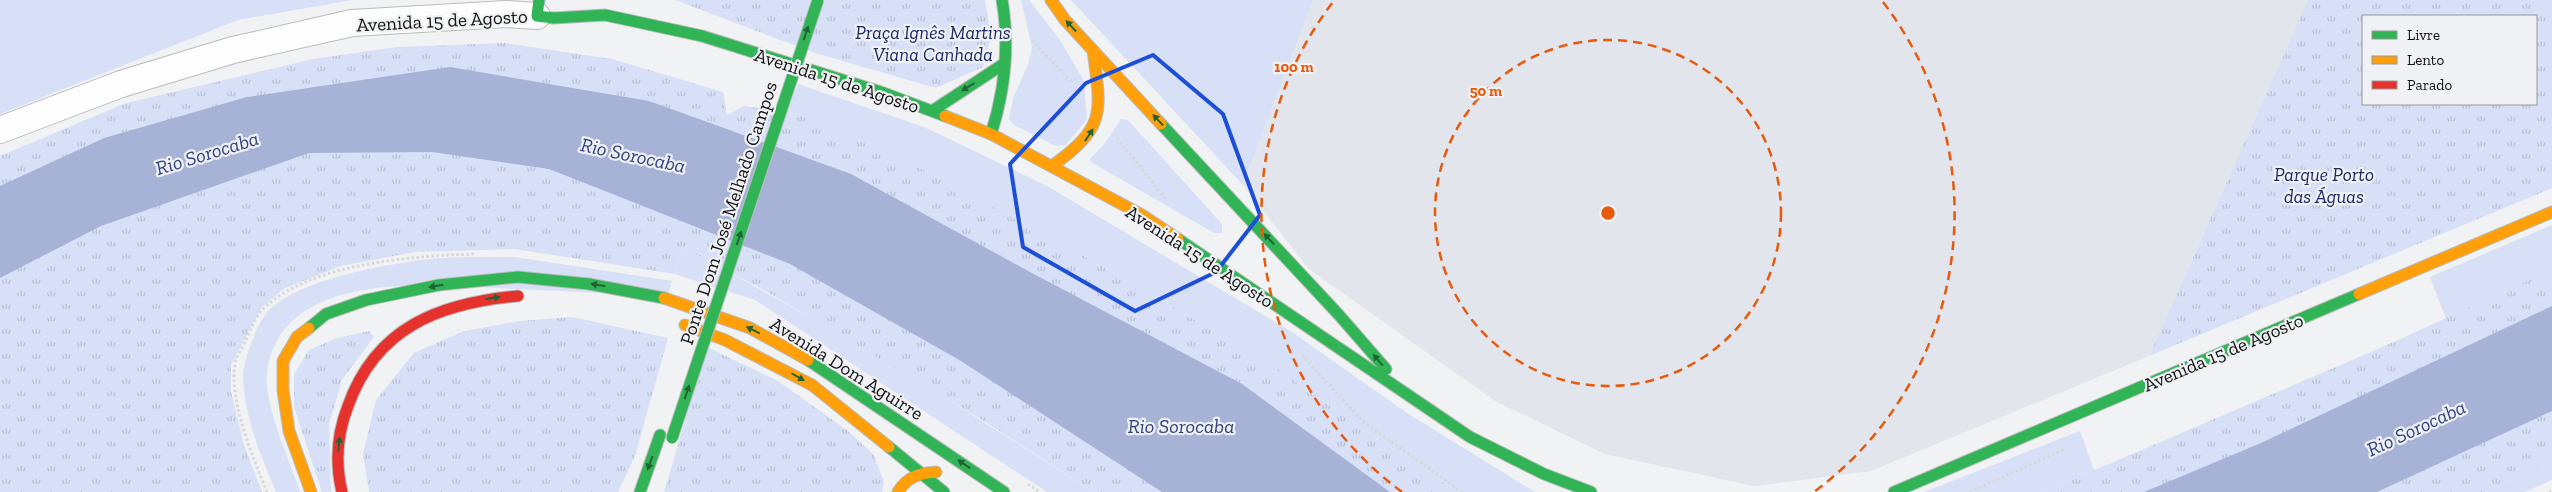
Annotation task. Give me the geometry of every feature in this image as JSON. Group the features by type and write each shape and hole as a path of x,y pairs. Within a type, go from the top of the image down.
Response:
{"main road":[{"path":"597,0 605,15"},
{"name":"Ponte Dom José Melhado Campos","path":"671,442 818,0"},
{"path":"991,134 1001,102 1005,63 1006,26 1002,0"},
{"path":"1051,0 1065,20 1339,315 1410,397"},
{"path":"544,11 571,8"},
{"name":"Avenida 15 de Agosto","path":"544,11 605,15 702,36 881,92 991,134 1142,215 1470,437 1544,474 1590,492"},
{"name":"Ponte Dom José Melhado Campos","path":"776,76 785,47"},
{"path":"1052,166 1086,141 1100,116 1098,80 1093,50"},
{"path":"932,111 1005,63"},
{"name":"Avenida 15 de Agosto","path":"1894,492 2552,212"},
{"name":"Avenida Dom Aguirre","path":"311,492 289,431 282,390 283,361 297,337 326,314 366,300 439,285 518,277 590,284 654,296 750,328 806,358 1004,492"},
{"path":"342,492 338,453 340,430 346,406 354,384 366,364 388,340 416,322 448,307 481,300 529,296"},
{"name":"Ponte Dom José Melhado Campos","path":"691,340 703,302"},
{"name":"Avenida Dom Aguirre","path":"669,319 725,340 804,380 944,492"},
{"path":"640,492 662,430"},
{"path":"885,444 892,463"},
{"path":"898,492 902,484 918,473 938,472 947,474"},
{"path":"892,492 894,478"}],"street":[{"name":"Avenida 15 de Agosto","path":"0,130 121,84 223,53 352,24 544,11"}],"path":[{"path":"267,492 251,452 235,393 235,363 261,311 286,290 345,269 415,256 484,254"},
{"path":"1024,481 1040,492"}],"highlighted area":[{"path":"1153,55 1223,114 1260,215 1216,272 1135,311 1023,247 1010,164 1086,83"}],"shaded area":[{"path":"1313,0 2308,0 2149,356 1871,471 1754,486 1605,454 1495,401 1309,269 1243,185"}],"green space":[{"path":"0,0 352,0 238,20 0,114"},
{"name":"Praça Ignês Martins Viana Canhada","path":"675,0 985,0 991,37 983,67 936,88 815,53"},
{"path":"1021,0 1029,0 1060,40 1084,81 1087,119 1066,145 1056,146 1014,125 1009,119 1013,98 1028,65 1032,47"},
{"path":"1071,0 1313,0 1243,185"},
{"name":"Parque Porto das Águas","path":"2308,0 2552,0 2552,188 2149,356"},
{"path":"505,43 612,59 723,92 727,115 744,106 799,114 935,175 1102,266 1270,364 1415,465 1459,492 1093,492 984,421 771,294 683,248 675,274 515,249 415,252 341,266 285,288 261,308 231,365 231,392 244,445 262,492 0,492 0,156 126,103 313,59 397,47"},
{"path":"798,84 924,127 1047,186 1292,332 1407,413 1535,492 1459,492 1415,465 1270,364 1102,266 935,175 799,114 787,112"},
{"path":"1121,119 1128,120 1222,224 1222,233 1214,233 1091,162 1090,159 1105,143"},
{"path":"2552,225 2552,270 2446,319 2430,277"},
{"path":"683,248 839,334 992,427 1093,492 1047,492 755,300 675,274"},
{"path":"515,257 672,281 667,296 447,286 368,289 332,298 302,313 279,338 267,372 267,385 273,415 300,492 276,492 250,423 243,379 244,366 258,326 265,315 277,303 315,284 360,271 432,259"},
{"path":"2552,270 2552,462 2485,492 2043,492 2378,349"},
{"path":"572,317 668,338 635,456 618,492 369,492 363,454 376,400 414,353 464,331 520,321"},
{"path":"369,331 374,337 342,380 329,424 331,492 322,492 294,407 294,374 309,350 337,338"},
{"path":"707,347 778,381 848,431 874,455 884,482 882,492 664,492"},
{"path":"2080,431 2094,470 2043,492 1924,492"},
{"path":"2552,462 2552,480 2525,492 2485,492"}],"water":[{"name":"Rio Sorocaba","path":"450,67 649,101 851,174 1030,272 1242,384 1390,492 1162,492 961,361 790,264 549,169 432,152 309,153 101,226 0,278 0,186 104,138 247,97"},
{"name":"Rio Sorocaba","path":"2552,306 2552,411 2377,492 2144,492 2261,443"}],"traffic: fast":[{"path":"539,0 537,16 554,18 605,15 702,36 881,92 945,116"},
{"path":"672,438 818,0"},
{"path":"991,134 1000,101 1005,68 1006,34 1002,0"},
{"path":"932,111 1005,63"},
{"path":"1161,124 1339,315 1386,369"},
{"path":"1178,239 1470,437 1544,474 1591,492"},
{"path":"309,328 326,314 366,300 439,285 518,277 589,284 664,298"},
{"path":"1894,492 2359,294"},
{"path":"808,360 1004,492"},
{"path":"640,492 660,435"},
{"path":"889,447 944,492"}],"traffic: slow":[{"path":"1051,0 1065,20 1161,124"},
{"path":"1052,166 1083,140 1096,117 1098,89 1093,50"},
{"path":"945,116 991,134 1142,215 1178,239"},
{"path":"2359,294 2552,212"},
{"path":"664,298 750,328 808,360"},
{"path":"685,325 725,340 812,385 889,447"},
{"path":"309,328 297,337 283,361 283,390 289,431 311,492"},
{"path":"898,492 909,479 924,473 936,472"}],"traffic: jam":[{"path":"342,492 338,470 341,427 360,379 375,356 394,338 414,324 437,313 489,299 518,296"}]}
